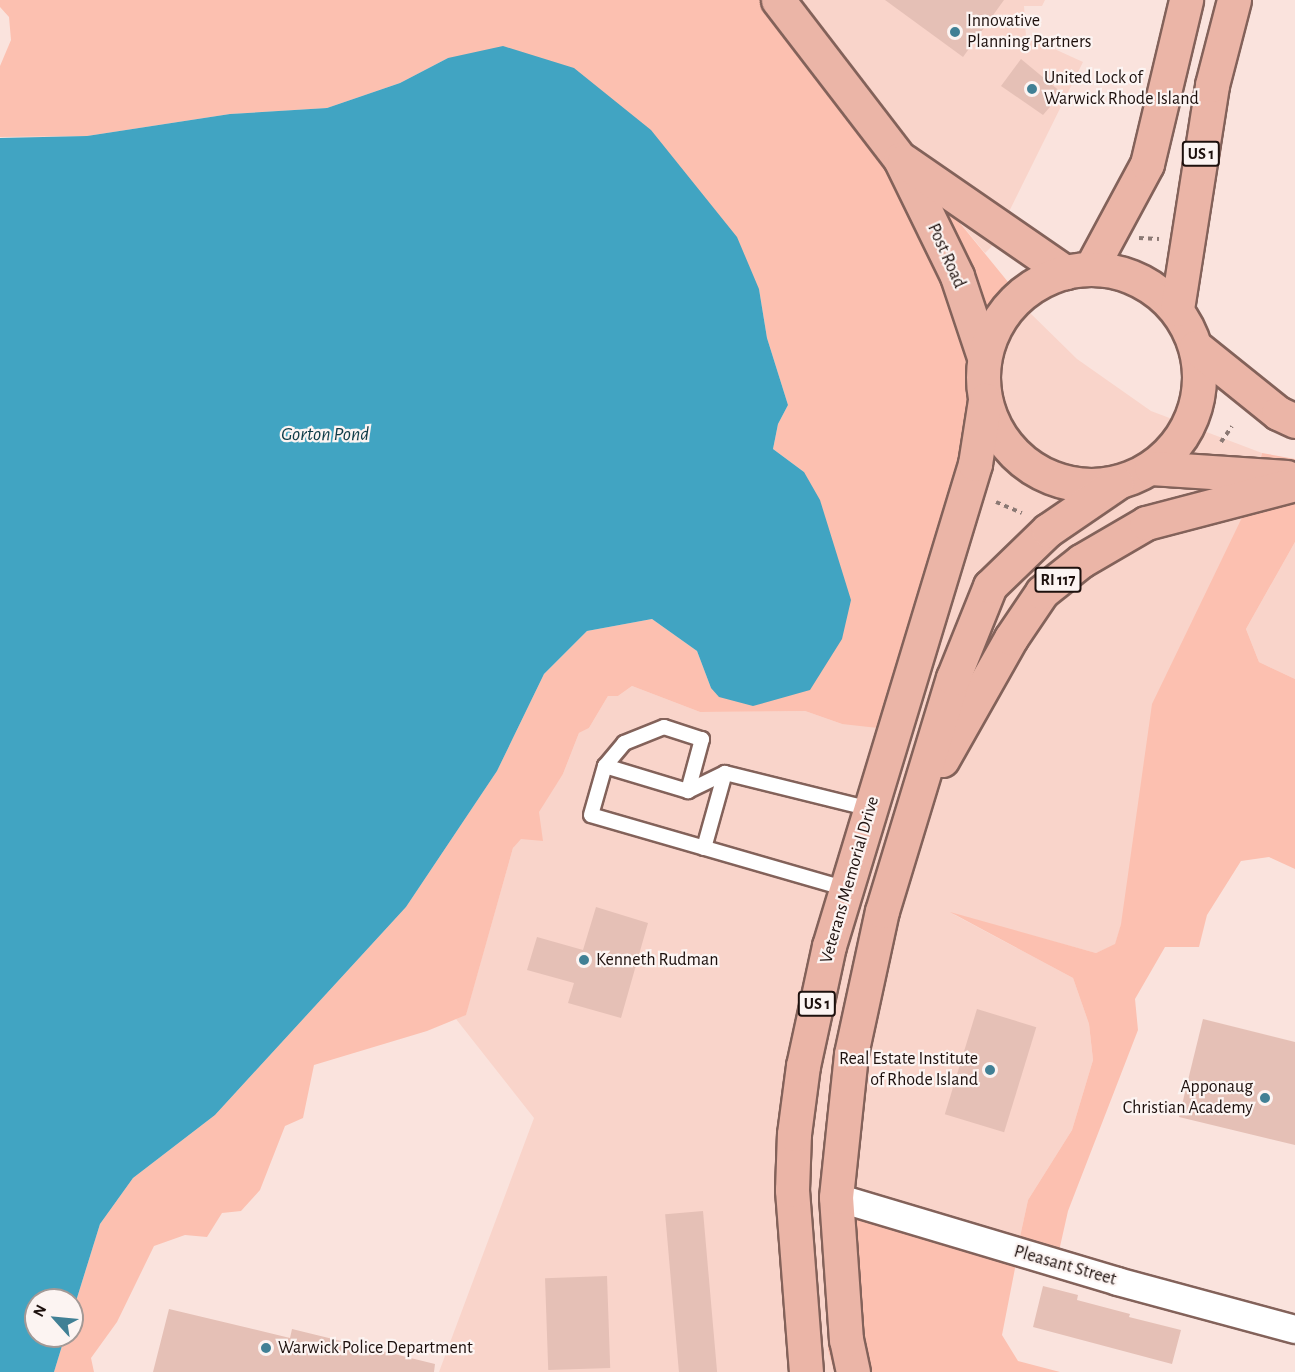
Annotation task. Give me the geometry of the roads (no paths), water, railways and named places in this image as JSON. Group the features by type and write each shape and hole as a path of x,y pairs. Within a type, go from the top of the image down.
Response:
{"main road":[{"path":"1078,270 1146,164 1186,0"},
{"name":"US 1","path":"1176,309 1212,85 1234,0"},
{"name":"Post Road","path":"792,6 900,159 957,276 984,357 984,400 997,433 1019,459 1048,478 1082,486 1117,483 1152,468 1176,444 1193,414 1200,381 1196,347 1176,309 1153,287 1133,278 1078,270 900,159"},
{"name":"Post Road","path":"984,357 994,328 1012,303 1036,283 1078,270"},
{"path":"1196,347 1278,413 1295,420"},
{"name":"Veterans Memorial Drive","path":"806,1372 793,1200 794,1134 803,1066 829,946 975,464 984,400"},
{"path":"1152,468 1295,477"},
{"name":"US 1","path":"853,1372 846,1340 836,1197 851,1054 882,912 919,797 953,678 990,586 1048,530 1117,483"},
{"name":"RI 117","path":"919,797 1011,638 1042,592 1081,561 1146,523 1295,484"}],"street":[{"name":"Pleasant Street","path":"836,1197 1117,1281 1295,1329"}],"lane":[{"path":"688,791 702,739 664,727 624,743 605,766 591,815 846,889"},
{"path":"605,766 688,791 725,774 871,809"},
{"path":"704,848 725,774"}],"water":[{"name":"Gorton Pond","path":"503,46 574,68 651,130 737,237 759,289 767,338 788,405 778,424 773,449 804,472 820,500 851,600 842,639 810,690 753,706 719,697 711,688 697,651 652,619 587,631 544,674 497,771 406,907 215,1115 133,1178 100,1224 80,1288 24,1288 24,1348 61,1348 54,1372 0,1372 0,138 87,136 230,114 327,108 400,83 448,58"}],"place":[{"name":"Innovative Planning Partners","path":"955,32"},
{"name":"United Lock of Warwick Rhode Island","path":"1032,89"},
{"name":"Kenneth Rudman","path":"584,960"},
{"name":"Real Estate Institute of Rhode Island","path":"990,1070"},
{"name":"Apponaug Christian Academy","path":"1265,1098"},
{"name":"Warwick Police Department","path":"266,1348"}]}
